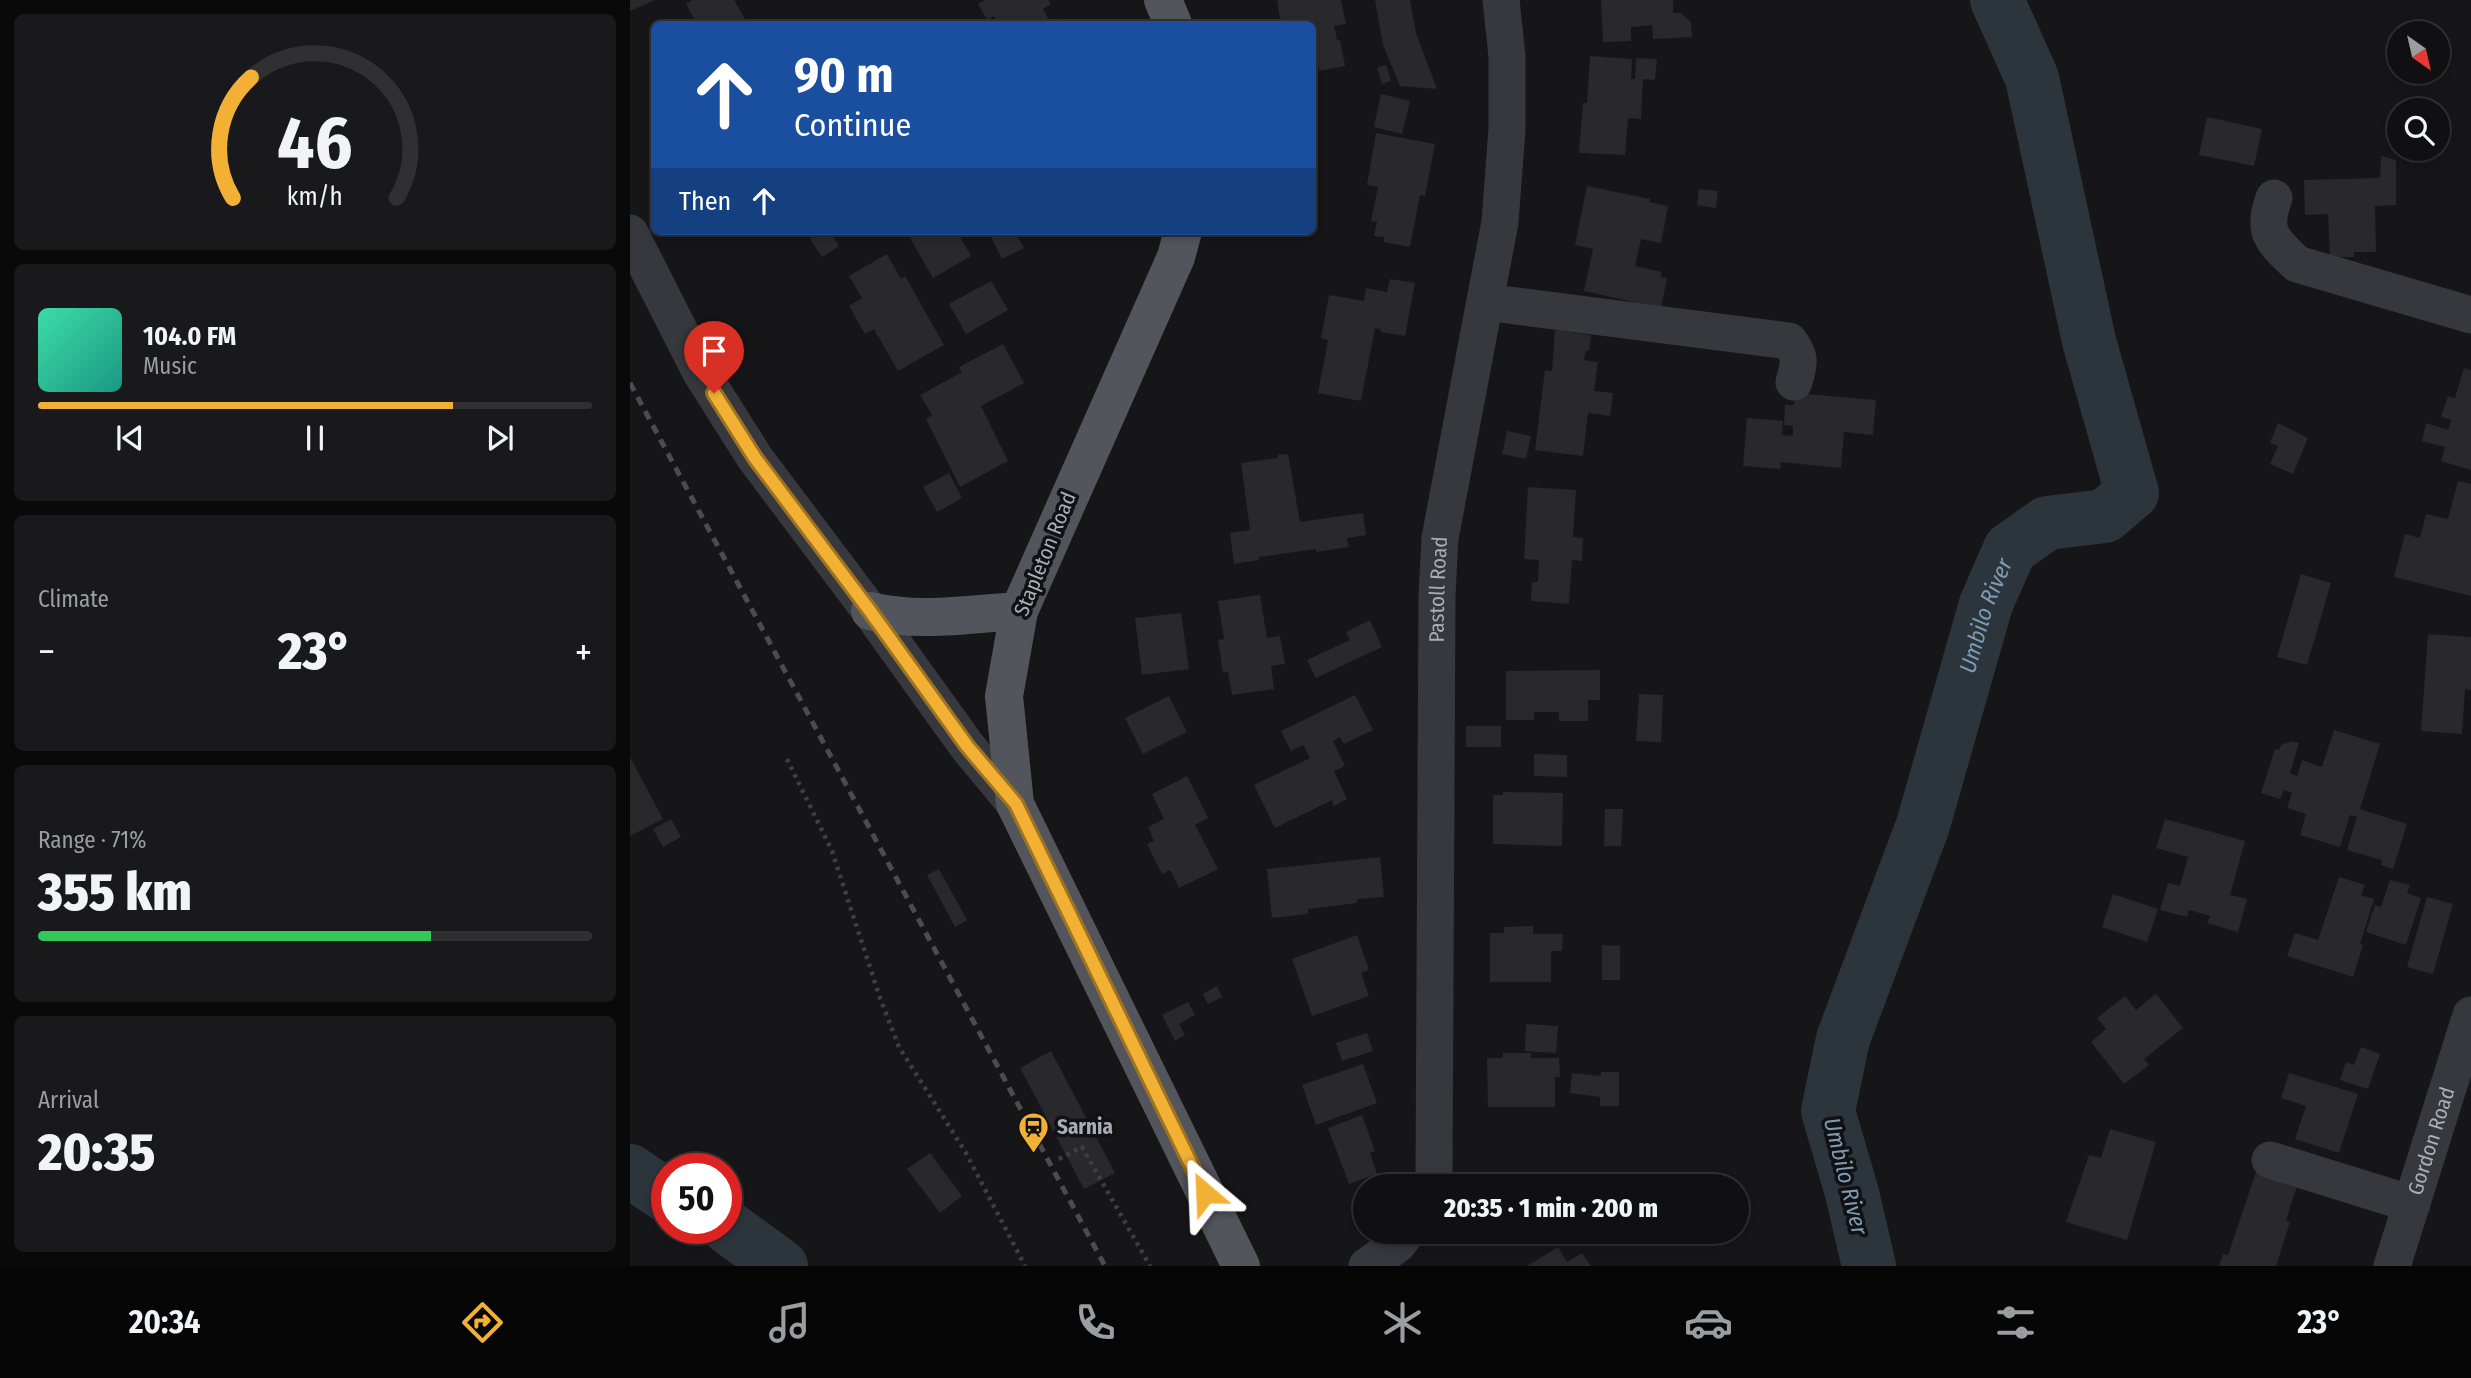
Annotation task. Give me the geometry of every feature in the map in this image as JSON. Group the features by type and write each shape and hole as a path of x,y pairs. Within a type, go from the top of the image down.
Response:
{"main road":[{"path":"1163,0 1171,21"},
{"name":"Stapleton Road","path":"1182,235 1176,257 1019,611 1004,696 1016,804 1241,1266"},
{"path":"870,611 892,616 919,617 1019,611"}],"street":[{"name":"Pastoll Road","path":"1434,1174 1437,595 1440,549 1500,222 1507,130 1507,56 1501,0"},
{"path":"2274,198 2267,217 2269,232 2297,264 2471,315"},
{"path":"630,233 700,371 755,458 967,746 1016,804"},
{"path":"1485,302 1789,341 1797,351 1799,360 1794,382"},
{"name":"Gordon Road","path":"2392,1266 2471,1015"},
{"path":"2270,1160 2412,1204"},
{"path":"1367,1266 1398,1244"}],"path":[{"path":"787,758 831,851 899,1047 966,1153 1025,1266"},
{"path":"1059,1159 1082,1147 1150,1266"}],"building":[{"path":"630,0 655,0 630,11"},
{"path":"692,0 734,0 746,21 695,21 686,4"},
{"path":"985,0 1048,0 1051,4 1043,9 1049,21 997,21 994,16 987,20 978,4"},
{"path":"1277,0 1341,0 1346,24 1334,26 1345,66 1319,71 1316,65 1316,21 1280,19"},
{"path":"1375,0 1410,0 1416,33 1437,89 1400,86 1383,45"},
{"path":"1601,0 1673,0 1673,13 1681,13 1691,22 1692,37 1653,39 1652,25 1631,27 1631,41 1603,42"},
{"path":"1590,56 1632,59 1631,79 1635,79 1636,58 1657,59 1655,80 1643,79 1641,119 1628,118 1625,155 1579,153 1583,103 1587,103"},
{"path":"1386,65 1391,81 1382,84 1377,68"},
{"path":"1381,94 1410,101 1402,134 1374,127"},
{"path":"2207,117 2262,129 2254,166 2199,155"},
{"path":"1376,133 1435,144 1425,196 1420,195 1410,247 1384,242 1384,237 1374,236 1377,222 1371,221 1378,187 1367,185"},
{"path":"2381,156 2387,158 2387,161 2396,161 2396,205 2375,206 2376,252 2354,252 2354,257 2330,257 2328,214 2305,215 2304,180 2380,178"},
{"path":"1587,186 1650,199 1649,202 1668,206 1661,243 1641,239 1635,266 1662,272 1660,277 1667,278 1661,308 1584,291 1593,249 1575,245"},
{"path":"1699,189 1718,191 1716,208 1697,205"},
{"path":"816,235 832,235 839,246 822,257 810,239"},
{"path":"908,235 959,235 971,256 933,278"},
{"path":"990,235 1017,235 1024,248 1002,259"},
{"path":"887,254 901,279 905,276 944,345 898,371 874,329 865,334 849,306 862,298 849,276"},
{"path":"1390,279 1415,283 1405,336 1381,332 1381,329 1375,328 1361,401 1318,393 1328,340 1321,338 1329,295 1364,301 1366,288 1387,292"},
{"path":"991,281 1008,310 966,334 949,304"},
{"path":"1555,330 1591,335 1589,351 1586,350 1584,360 1598,362 1594,391 1613,393 1610,416 1588,413 1583,456 1535,450 1545,370 1552,371"},
{"path":"1003,344 1024,383 981,406 1008,461 960,487 926,419 932,415 920,395 962,372 959,367"},
{"path":"2464,368 2471,370 2471,470 2441,461 2445,447 2422,441 2426,423 2448,430 2451,420 2441,417 2448,396 2455,398"},
{"path":"1795,393 1876,400 1873,435 1844,432 1841,468 1781,462 1780,469 1743,466 1747,418 1783,421 1782,435 1793,436 1793,426 1784,425 1785,405 1794,405"},
{"path":"2278,423 2308,438 2293,474 2270,464 2278,446 2270,443"},
{"path":"1507,431 1531,436 1526,459 1502,454"},
{"path":"1288,454 1300,522 1363,513 1366,535 1347,538 1349,547 1259,557 1259,560 1234,564 1230,533 1250,530 1241,463"},
{"path":"949,473 962,498 937,512 923,487"},
{"path":"2458,481 2471,484 2471,596 2394,577 2405,534 2420,538 2426,514 2448,519"},
{"path":"1528,487 1576,490 1573,537 1583,538 1582,561 1572,560 1569,604 1531,601 1532,582 1538,582 1539,560 1524,559"},
{"path":"2301,574 2331,583 2307,665 2277,657"},
{"path":"1260,595 1267,638 1280,636 1285,664 1271,666 1274,689 1232,695 1228,672 1223,673 1218,640 1224,639 1218,601"},
{"path":"1181,613 1189,669 1142,675 1135,618"},
{"path":"1370,620 1382,647 1316,678 1307,660 1350,640 1346,632"},
{"path":"2428,634 2471,637 2471,690 2465,689 2462,734 2421,731"},
{"path":"1600,670 1600,700 1588,700 1588,721 1559,721 1559,712 1534,712 1534,720 1506,720 1506,671"},
{"path":"1639,694 1663,695 1661,742 1636,741"},
{"path":"1355,695 1373,730 1344,744 1340,737 1333,741 1345,766 1334,771 1347,799 1334,806 1332,800 1275,828 1254,785 1310,758 1303,745 1291,751 1281,731"},
{"path":"1169,696 1187,732 1143,754 1125,718"},
{"path":"1466,726 1501,726 1501,747 1466,747"},
{"path":"2334,730 2380,744 2360,809 2407,824 2393,869 2381,865 2382,860 2347,850 2357,817 2350,815 2340,847 2300,835 2306,814 2287,808 2292,793 2284,790 2280,799 2261,793 2275,749 2279,750 2281,745 2293,741 2299,743 2290,773 2297,776 2302,760 2322,767"},
{"path":"1534,754 1567,755 1567,777 1534,776"},
{"path":"630,757 663,819 630,836"},
{"path":"1187,776 1208,818 1195,825 1218,869 1179,888 1170,870 1162,874 1147,844 1154,841 1148,827 1164,819 1152,794"},
{"path":"1503,792 1563,793 1562,846 1493,844 1493,795 1503,795"},
{"path":"1605,809 1623,809 1621,846 1604,846"},
{"path":"671,819 681,837 663,847 653,829"},
{"path":"2165,819 2245,841 2230,895 2247,899 2238,932 2207,923 2210,916 2189,910 2187,917 2160,910 2168,883 2180,886 2188,857 2156,848"},
{"path":"1380,857 1384,897 1357,899 1357,903 1308,909 1308,914 1272,918 1267,869"},
{"path":"939,869 967,920 955,927 927,875"},
{"path":"2339,877 2365,885 2361,895 2374,899 2353,977 2287,956 2295,933 2318,940"},
{"path":"2390,880 2410,885 2407,893 2421,898 2406,945 2366,932 2375,905 2381,907"},
{"path":"2113,894 2158,909 2147,942 2102,927"},
{"path":"2427,897 2453,904 2433,974 2407,967"},
{"path":"1533,926 1533,934 1563,934 1562,951 1551,951 1551,982 1490,982 1490,933 1504,933 1504,927"},
{"path":"1357,935 1369,970 1361,973 1369,996 1312,1016 1292,959"},
{"path":"1602,945 1620,946 1620,980 1602,980"},
{"path":"1217,986 1222,997 1208,1004 1203,994"},
{"path":"2156,994 2183,1028 2144,1059 2149,1065 2124,1084 2091,1042 2106,1029 2097,1018 2125,996 2136,1010"},
{"path":"1188,1002 1195,1015 1179,1024 1185,1035 1175,1041 1162,1015"},
{"path":"1526,1024 1558,1026 1556,1053 1525,1051"},
{"path":"1367,1033 1373,1051 1342,1061 1336,1043"},
{"path":"2361,1047 2380,1054 2368,1089 2340,1080 2346,1062 2354,1065"},
{"path":"1051,1051 1115,1173 1084,1189 1020,1068"},
{"path":"1503,1053 1531,1053 1531,1058 1559,1058 1560,1077 1555,1077 1555,1107 1488,1107 1487,1058 1503,1058"},
{"path":"1363,1064 1377,1103 1316,1125 1302,1085"},
{"path":"1601,1072 1619,1072 1619,1106 1600,1106 1600,1097 1570,1093 1572,1073 1601,1076"},
{"path":"2289,1073 2358,1094 2339,1153 2295,1139 2306,1106 2281,1098"},
{"path":"1362,1115 1375,1151 1370,1153 1377,1174 1353,1174 1353,1183 1349,1184 1328,1128"},
{"path":"2110,1129 2156,1142 2127,1240 2066,1222 2089,1155 2101,1158"},
{"path":"930,1153 962,1196 940,1213 907,1169"},
{"path":"2256,1172 2297,1186 2286,1220 2290,1222 2276,1266 2219,1266 2223,1254 2228,1255"},
{"path":"1558,1247 1567,1262 1582,1253 1591,1266 1527,1266"}],"waterway":[{"name":"Umbilo River","path":"1869,1266 1852,1193 1828,1111 1843,1039 1923,825 1986,604 2010,549 2047,523 2105,516 2132,493 2089,341 2032,78 1997,0"},
{"name":"Umbilo River","path":"630,1171 651,1185"},
{"name":"Umbilo River","path":"742,1238 781,1266"}],"railway":[{"path":"630,383 1105,1266"}],"place":[{"name":"Sarnia","path":"1034,1154"}],"route":[{"path":"714,393 755,458 967,746 1016,804 1205,1193"}]}
